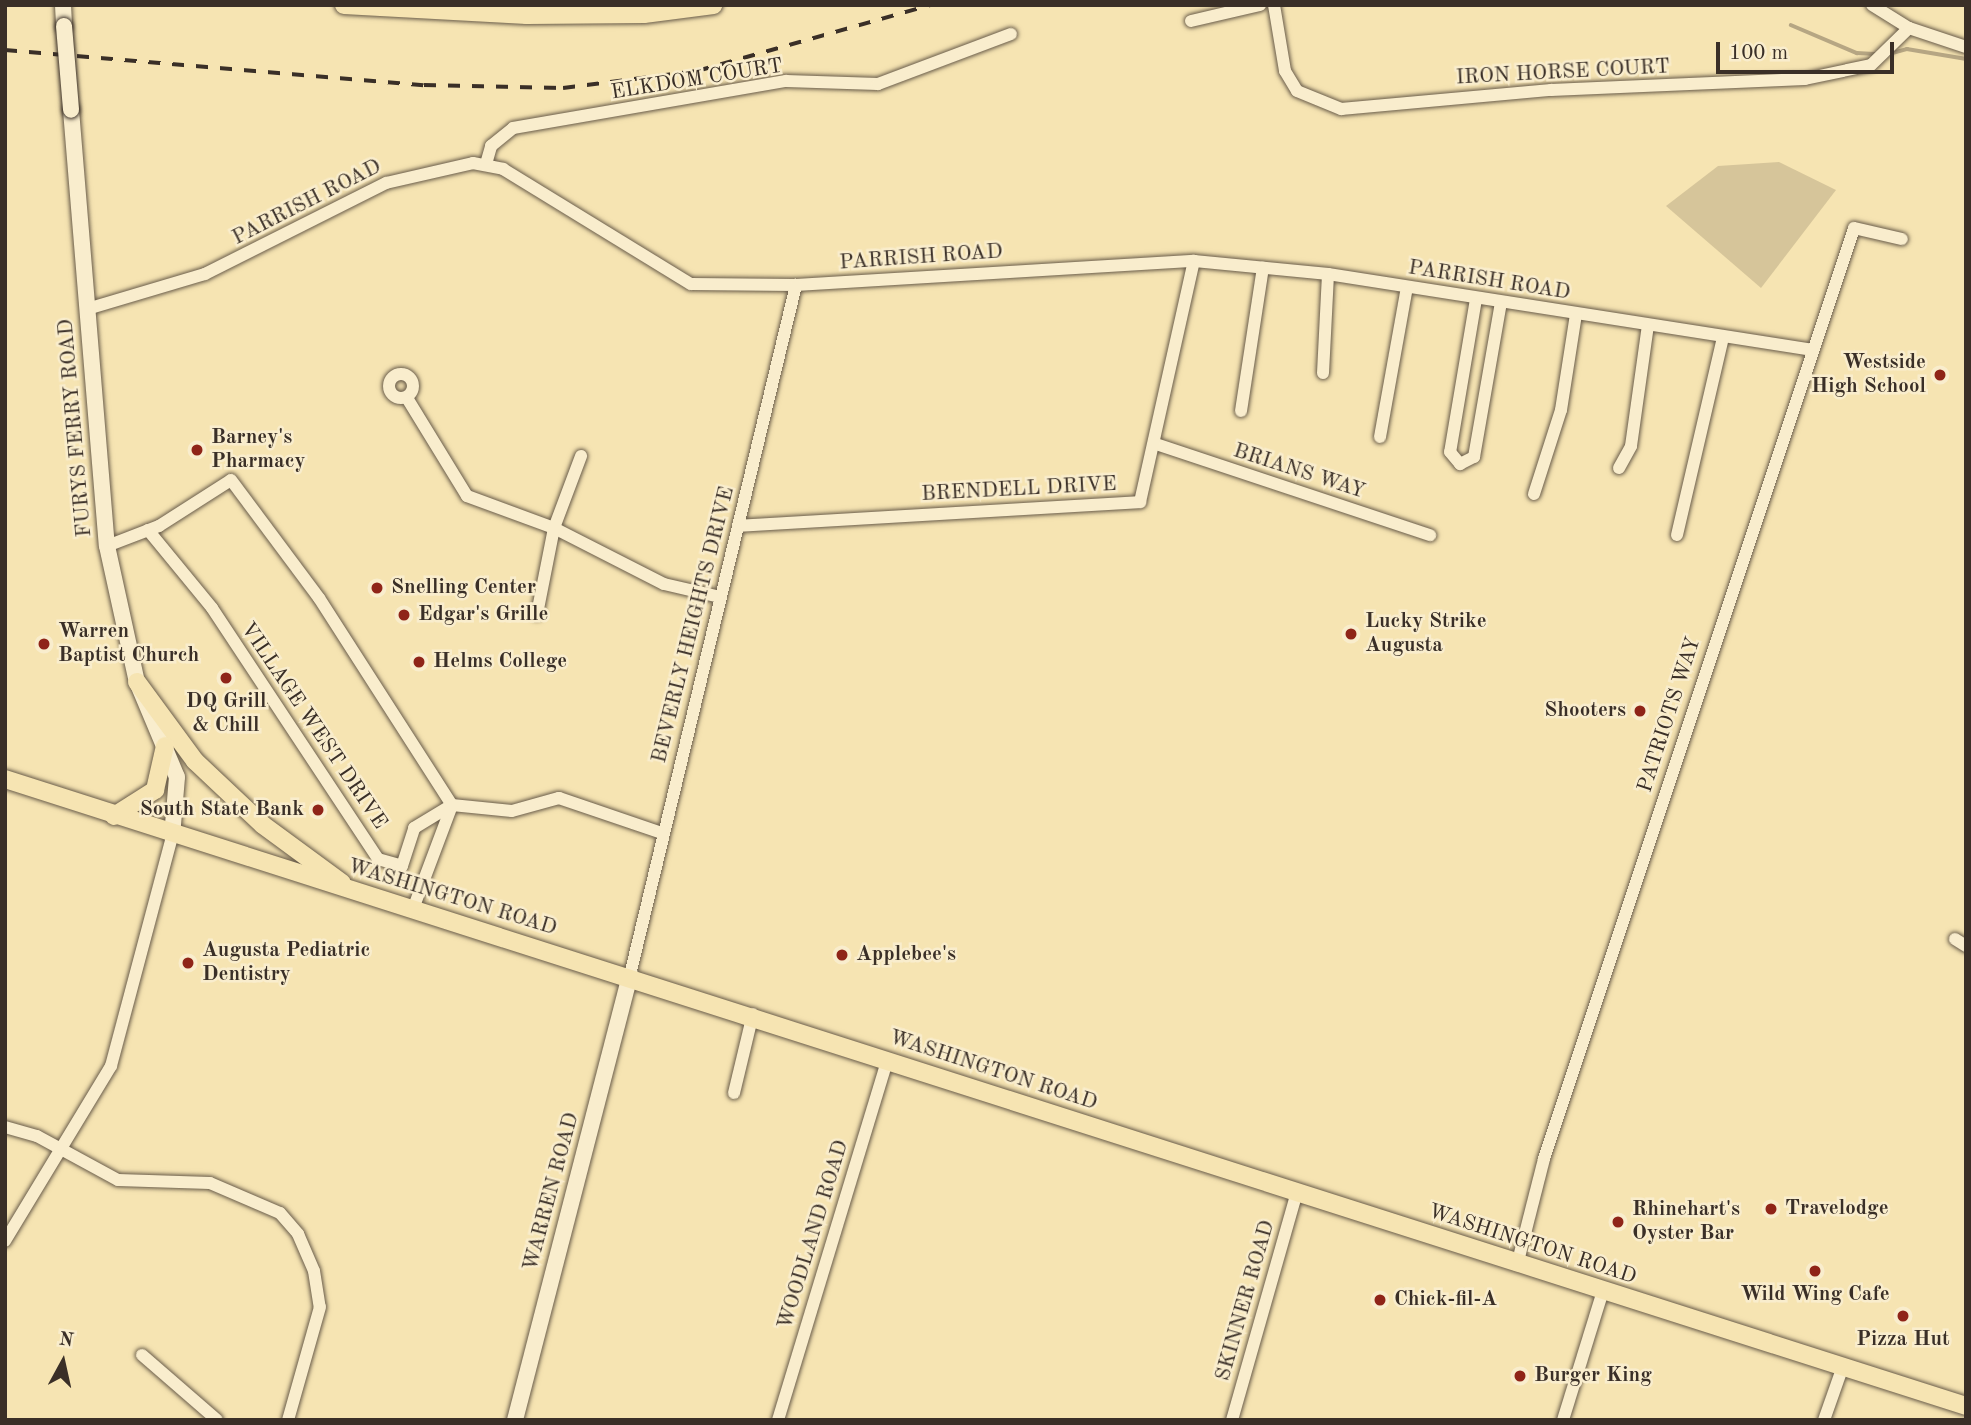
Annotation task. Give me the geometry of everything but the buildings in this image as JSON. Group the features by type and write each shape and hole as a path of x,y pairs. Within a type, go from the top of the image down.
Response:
{"main road":[{"name":"FURYS FERRY ROAD","path":"63,5 107,546 137,682 177,777 172,836"},
{"path":"344,5 527,15 644,14 713,5"},
{"path":"137,682 195,761 263,825 353,892"},
{"path":"114,816 155,790 164,746"},
{"name":"WASHINGTON ROAD","path":"5,779 172,836 753,1014 1517,1265 1966,1406"},
{"name":"WARREN ROAD","path":"515,1420 630,975"}],"street":[{"path":"1191,21 1260,5"},
{"name":"IRON HORSE COURT","path":"1274,5 1285,71 1297,91 1341,109 1551,90 1805,79 1871,65 1909,28"},
{"path":"1872,5 1909,28 1966,47"},
{"name":"ELKDOM COURT","path":"486,164 491,146 513,128 786,81 878,84 1010,34"},
{"name":"PARRISH ROAD","path":"87,309 205,274 386,183 436,168 486,164 691,284 796,285 1194,261 1328,274 1813,350"},
{"name":"PATRIOTS WAY","path":"1517,1265 1544,1159 1854,228 1902,239"},
{"name":"BRENDELL DRIVE","path":"738,526 1140,502 1156,444 1194,261"},
{"path":"1241,411 1263,268"},
{"path":"1323,373 1328,274"},
{"name":"BEVERLY HEIGHTS DRIVE","path":"630,975 662,833 796,285"},
{"path":"1380,438 1407,287"},
{"path":"1476,299 1450,452 1460,464 1474,457 1501,303"},
{"path":"1534,494 1561,410 1576,314"},
{"path":"1619,468 1631,446 1648,325"},
{"path":"1677,534 1723,337"},
{"path":"407,398 467,495 554,528 664,584 720,597"},
{"name":"BRIANS WAY","path":"1156,444 1430,535"},
{"path":"537,614 554,528 581,456"},
{"path":"107,546 148,530 231,480 319,598 452,805"},
{"name":"VILLAGE WEST DRIVE","path":"148,530 212,608 378,859 402,866 414,828 452,805"},
{"path":"452,805 512,811 559,798 662,833"},
{"path":"413,909 452,805"},
{"path":"5,1241 64,1152 111,1066 172,836"},
{"path":"734,1093 753,1014"},
{"name":"WOODLAND ROAD","path":"778,1420 887,1060"},
{"path":"5,1127 64,1152 118,1180 210,1183 255,1198 298,1234 320,1307 289,1420"},
{"name":"SKINNER ROAD","path":"1232,1420 1297,1192"},
{"path":"1563,1420 1603,1291"},
{"path":"142,1355 217,1420"},
{"path":"1824,1420 1842,1369"}],"shaded area":[{"path":"1779,162 1836,190 1761,288 1666,206 1718,166"}],"waterway":[{"path":"1791,25 1857,53 1878,54"},
{"path":"1885,55 1907,49 1966,59"}],"railway":[{"path":"5,50 424,85 563,88 697,71 931,5"}],"place":[{"name":"Westside High School","path":"1940,375"},
{"name":"Barney's Pharmacy","path":"197,450"},
{"name":"Snelling Center","path":"377,588"},
{"name":"Edgar's Grille","path":"404,615"},
{"name":"Lucky Strike Augusta","path":"1351,634"},
{"name":"Warren Baptist Church","path":"44,644"},
{"name":"Helms College","path":"419,662"},
{"name":"DQ Grill & Chill","path":"226,678"},
{"name":"Shooters","path":"1640,711"},
{"name":"South State Bank","path":"318,810"},
{"name":"Applebee's","path":"842,955"},
{"name":"Augusta Pediatric Dentistry","path":"188,963"},
{"name":"Travelodge","path":"1771,1209"},
{"name":"Rhinehart's Oyster Bar","path":"1618,1222"},
{"name":"Wild Wing Cafe","path":"1815,1271"},
{"name":"Chick-fil-A","path":"1380,1300"},
{"name":"Pizza Hut","path":"1903,1316"},
{"name":"Burger King","path":"1520,1376"}]}
